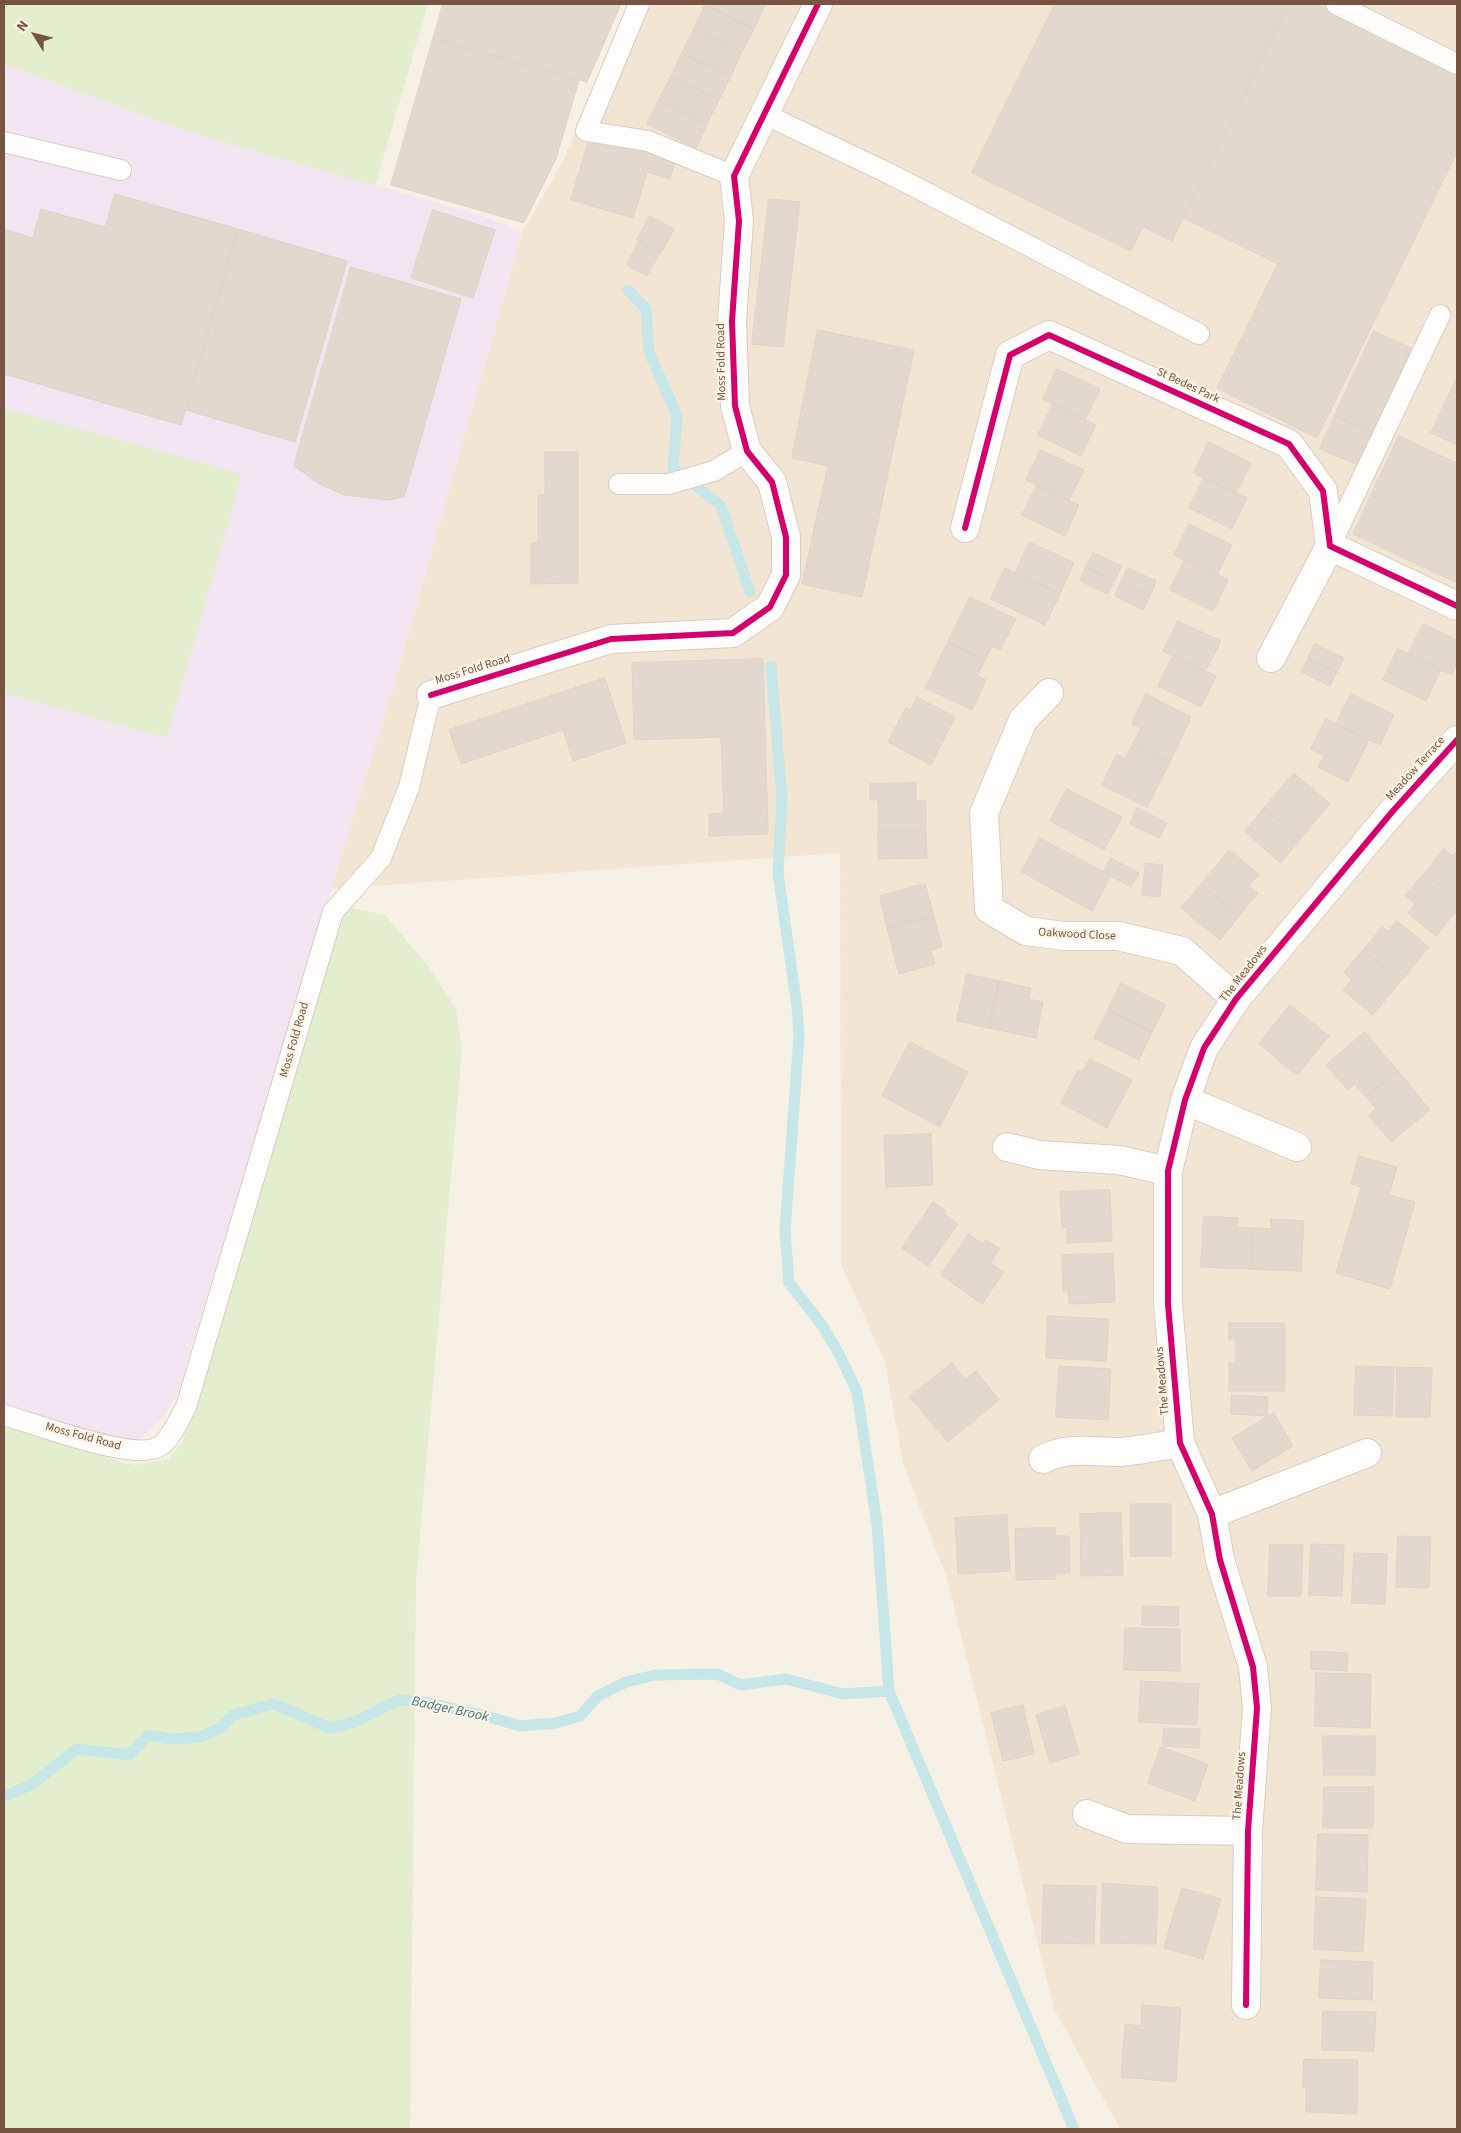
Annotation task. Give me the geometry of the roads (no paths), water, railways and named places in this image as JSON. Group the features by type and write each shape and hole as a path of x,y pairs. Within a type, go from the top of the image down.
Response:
{"street":[{"path":"734,176 818,4"},
{"name":"Moss Fold Road","path":"431,694 611,639 733,633 770,608 786,575 786,537 772,482 747,451 735,406 732,321 739,221 734,176"},
{"name":"St Bedes Park","path":"965,528 1010,356 1049,335 1289,444 1323,490 1330,546"},
{"path":"1271,658 1330,546 1457,606"},
{"name":"Oakwood Close","path":"1048,693 1023,720 984,812 989,909 1026,932 1064,936 1118,936 1182,950 1236,999"},
{"name":"Meadow Terrace","path":"1392,812 1457,740"},
{"name":"The Meadows","path":"1246,2005 1248,1831 1257,1708 1253,1667 1220,1560 1212,1514 1180,1443 1168,1304 1168,1172 1185,1100 1204,1048 1236,999 1392,812"},
{"path":"1185,1100 1297,1147"},
{"path":"1007,1147 1039,1155 1118,1160 1168,1172"},
{"path":"1043,1459 1054,1453 1079,1449 1120,1452 1180,1443"},
{"path":"1212,1514 1367,1453"},
{"path":"1087,1814 1127,1829 1248,1831"}],"lane":[{"path":"640,4 586,131 648,141 734,176"},
{"path":"1336,4 1457,64"},
{"path":"764,114 892,175 1199,334"},
{"path":"4,142 121,170"},
{"path":"1330,546 1440,315"},
{"path":"619,484 669,484 714,471 747,451"},
{"name":"Moss Fold Road","path":"4,1415 113,1448 147,1451 160,1446 168,1437 186,1407 333,912 381,858 409,787 431,694"}],"waterway":[{"path":"628,290 646,309 649,352 677,416 673,468 721,506 750,592"},
{"path":"771,666 782,798 778,873 797,1007 799,1037 785,1231 789,1283 822,1325 840,1356 857,1392 877,1524 889,1691 1074,2129"},
{"name":"Badger Brook","path":"4,1796 31,1785 77,1749 129,1755 149,1735 173,1739 200,1737 222,1727 233,1715 274,1704 330,1728 354,1722 399,1700 425,1702 483,1715 520,1726 556,1723 580,1716 598,1696 626,1682 655,1675 717,1674 741,1685 786,1679 843,1694 889,1691"}]}
